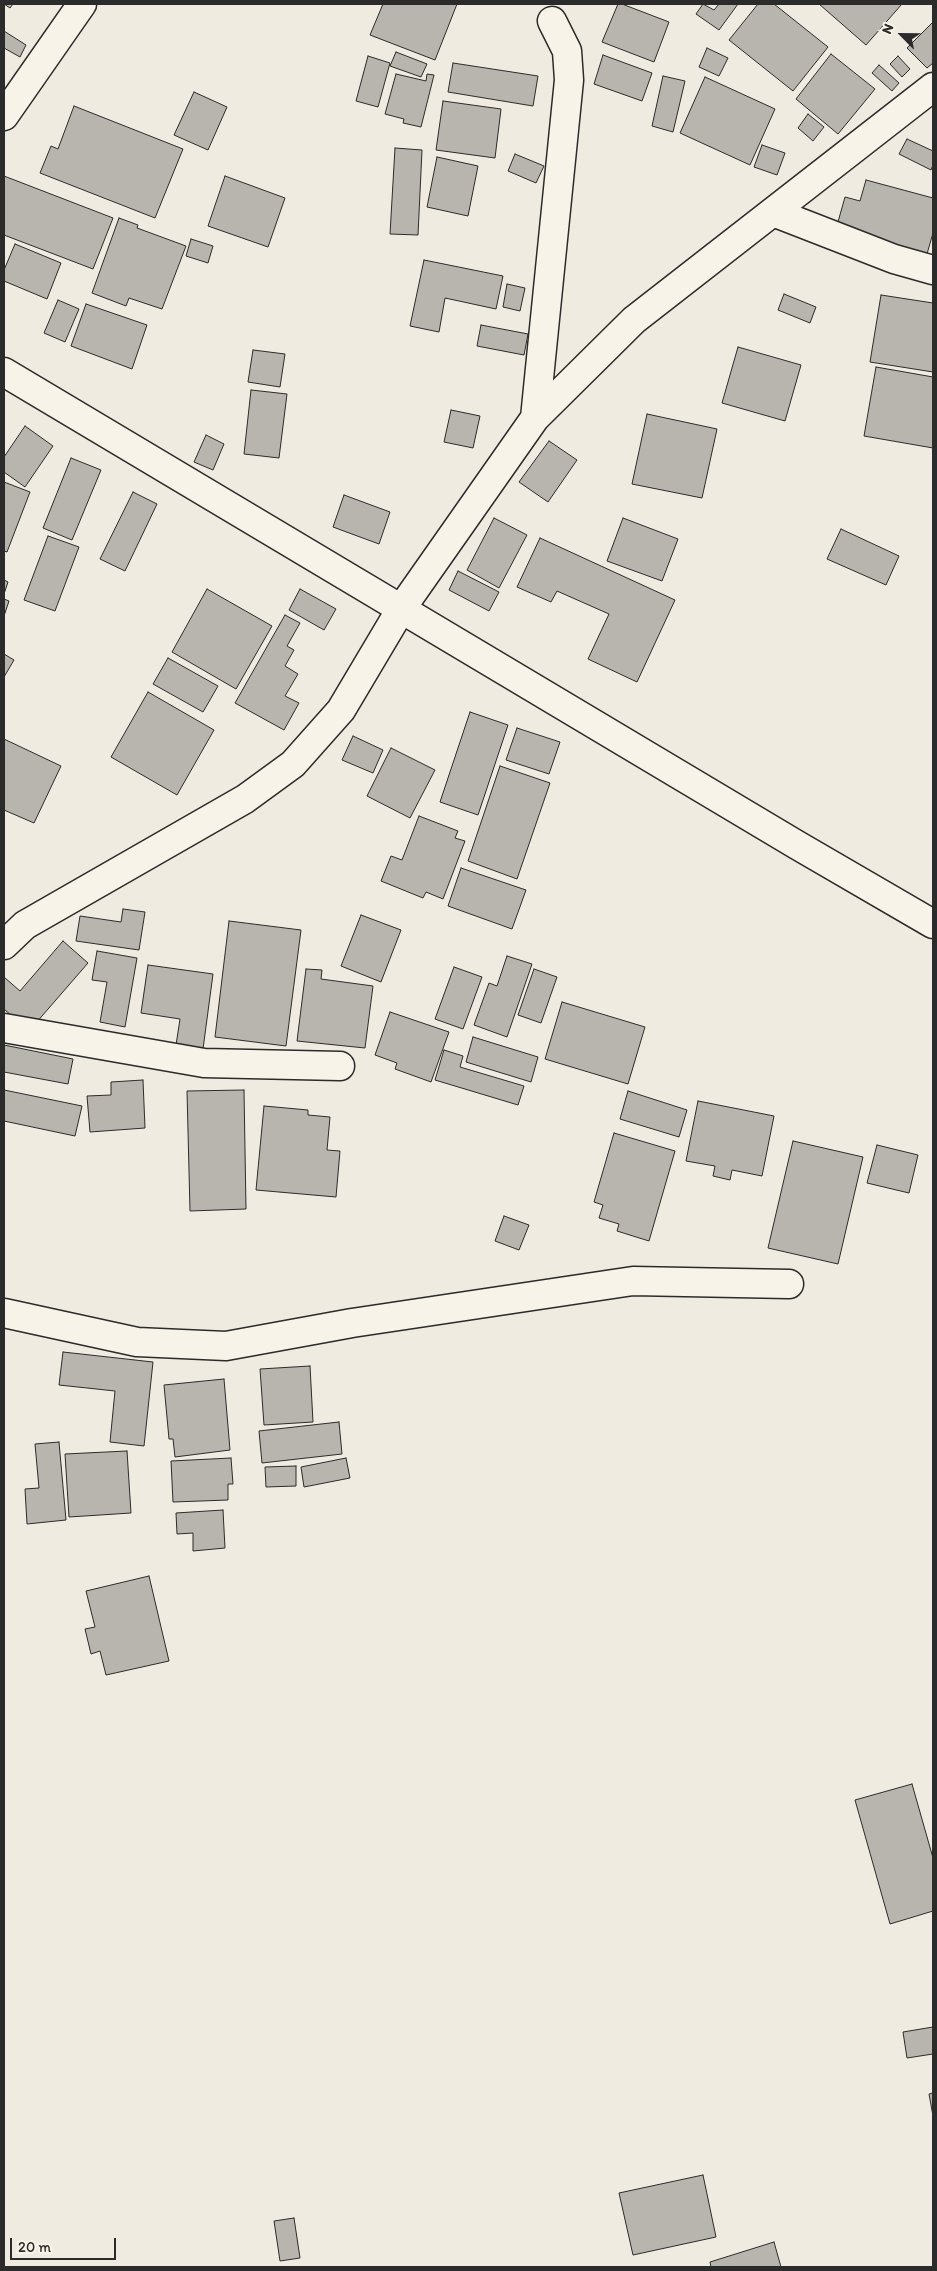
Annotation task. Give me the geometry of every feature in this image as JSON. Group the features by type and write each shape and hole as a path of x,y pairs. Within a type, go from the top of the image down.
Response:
{"street":[{"path":"4,116 82,4"},
{"path":"535,418 569,80 567,51 552,21"},
{"path":"4,945 25,925 245,799 293,764 341,710 401,609 535,418 634,320 933,87"},
{"path":"773,212 894,259 933,270"},
{"path":"4,372 933,924"},
{"path":"4,1028 204,1063 340,1066"},
{"path":"4,1313 137,1342 226,1346 352,1323 633,1281 789,1284"}],"building":[{"path":"4,4 13,4 10,8"},
{"path":"383,4 457,4 435,60 370,35"},
{"path":"618,4 669,22 654,62 602,42"},
{"path":"703,4 714,10 719,4 738,4 719,30 696,14"},
{"path":"758,4 774,4 828,47 793,91 729,40"},
{"path":"819,4 902,4 866,45"},
{"path":"933,22 933,63 927,68 907,48"},
{"path":"4,31 26,45 20,57 4,48"},
{"path":"707,48 728,58 719,76 699,67"},
{"path":"396,52 427,64 421,77 390,66"},
{"path":"831,54 875,89 838,134 796,99"},
{"path":"603,55 652,73 642,101 594,84"},
{"path":"368,56 390,63 378,107 356,101"},
{"path":"898,56 910,69 902,77 890,64"},
{"path":"453,63 538,76 533,106 448,92"},
{"path":"879,65 899,83 892,91 872,73"},
{"path":"396,74 426,81 427,74 434,75 421,127 403,123 404,119 385,114"},
{"path":"663,76 685,81 673,132 652,126"},
{"path":"705,77 775,109 750,165 680,133"},
{"path":"194,92 227,107 208,150 174,135"},
{"path":"443,101 501,109 495,158 436,150"},
{"path":"74,106 183,149 155,218 40,173 51,146 58,149"},
{"path":"808,114 824,127 813,141 798,128"},
{"path":"907,139 933,151 931,170 899,154"},
{"path":"762,145 785,153 777,175 754,167"},
{"path":"395,148 422,150 418,235 390,234"},
{"path":"515,154 544,166 536,183 508,171"},
{"path":"437,157 478,166 468,216 427,207"},
{"path":"4,176 113,218 93,269 4,235"},
{"path":"225,176 285,198 268,247 208,226"},
{"path":"866,180 933,198 933,233 927,254 836,229 845,197 860,201"},
{"path":"119,218 138,225 137,228 186,246 162,309 129,298 126,306 92,293"},
{"path":"191,239 213,246 208,263 186,256"},
{"path":"15,244 61,263 47,299 4,281 4,270"},
{"path":"424,260 503,276 496,309 445,298 439,332 410,326"},
{"path":"507,284 525,288 520,311 503,307"},
{"path":"784,294 816,307 810,323 778,310"},
{"path":"881,295 933,303 933,372 870,362"},
{"path":"58,300 79,309 65,342 44,333"},
{"path":"86,304 147,325 132,369 71,346"},
{"path":"481,325 528,334 524,355 477,346"},
{"path":"738,347 801,365 785,421 722,403"},
{"path":"253,350 285,354 280,387 248,382"},
{"path":"876,367 933,377 933,448 864,436"},
{"path":"251,390 287,394 279,458 244,454"},
{"path":"451,410 480,416 473,448 444,442"},
{"path":"647,414 717,429 702,498 632,484"},
{"path":"25,426 53,446 25,487 4,472 4,457"},
{"path":"206,435 224,444 213,470 194,462"},
{"path":"549,441 577,460 548,502 519,482"},
{"path":"71,458 101,470 72,540 43,528"},
{"path":"4,482 30,492 7,552 4,551"},
{"path":"133,492 157,504 125,571 100,559"},
{"path":"344,495 390,512 379,544 333,527"},
{"path":"494,518 527,535 499,588 467,570"},
{"path":"623,518 678,539 662,581 607,561"},
{"path":"841,529 899,556 886,585 827,559"},
{"path":"48,536 79,547 55,611 24,600"},
{"path":"540,538 675,600 637,682 588,659 609,614 557,591 551,602 517,587"},
{"path":"458,571 499,592 489,611 449,590"},
{"path":"4,580 8,582 4,594"},
{"path":"207,589 272,626 236,689 172,652"},
{"path":"300,589 336,609 324,630 289,610"},
{"path":"4,599 9,601 4,616"},
{"path":"285,615 300,623 287,646 294,650 285,666 298,674 285,696 299,703 284,730 235,703"},
{"path":"4,654 14,660 4,677"},
{"path":"168,658 218,686 203,712 153,684"},
{"path":"148,692 214,730 177,795 111,757"},
{"path":"470,712 508,725 478,815 440,802"},
{"path":"517,728 560,742 549,774 506,760"},
{"path":"353,736 383,750 373,773 342,760"},
{"path":"4,739 61,766 34,823 4,810"},
{"path":"391,748 435,770 410,818 367,796"},
{"path":"500,766 550,783 517,879 468,861"},
{"path":"419,816 458,831 455,838 465,841 443,899 426,892 423,898 381,881 391,856 402,860"},
{"path":"461,868 526,890 512,929 448,906"},
{"path":"123,909 145,912 139,950 76,941 80,916 121,922"},
{"path":"361,915 401,930 381,982 341,966"},
{"path":"229,921 301,930 286,1046 215,1037"},
{"path":"63,941 88,963 29,1031 4,1009 4,977 20,991"},
{"path":"97,951 137,958 125,1027 100,1022 107,982 92,980"},
{"path":"507,956 532,964 507,1037 474,1025 489,983 497,986"},
{"path":"148,965 213,974 203,1049 176,1045 180,1019 141,1013"},
{"path":"454,967 482,977 463,1029 435,1019"},
{"path":"306,969 322,970 321,979 373,986 365,1048 297,1041"},
{"path":"534,969 557,977 541,1023 518,1015"},
{"path":"562,1002 645,1027 628,1084 545,1059"},
{"path":"390,1012 449,1032 431,1082 395,1069 397,1063 375,1055"},
{"path":"473,1037 538,1057 531,1082 466,1062"},
{"path":"4,1045 73,1059 68,1084 4,1072"},
{"path":"444,1050 463,1056 460,1067 524,1086 518,1105 435,1080"},
{"path":"143,1080 145,1128 90,1132 87,1096 111,1095 111,1082"},
{"path":"4,1090 82,1106 75,1136 4,1121"},
{"path":"244,1090 246,1209 190,1211 187,1091"},
{"path":"628,1091 687,1110 679,1137 620,1119"},
{"path":"698,1101 774,1116 762,1176 732,1170 730,1180 713,1176 715,1166 686,1161"},
{"path":"264,1106 308,1110 308,1115 330,1117 327,1150 340,1151 336,1197 256,1190"},
{"path":"614,1133 675,1151 649,1241 617,1231 619,1224 599,1218 603,1205 594,1202"},
{"path":"793,1141 863,1157 838,1264 768,1248"},
{"path":"877,1145 918,1155 909,1193 867,1183"},
{"path":"504,1216 529,1225 519,1250 495,1241"},
{"path":"63,1352 153,1362 144,1446 110,1442 115,1391 59,1385"},
{"path":"310,1366 313,1422 264,1425 260,1369"},
{"path":"224,1379 230,1450 175,1457 173,1439 169,1439 164,1385"},
{"path":"339,1422 342,1454 262,1463 259,1431"},
{"path":"59,1442 66,1520 27,1524 25,1489 39,1488 35,1444"},
{"path":"127,1451 131,1513 69,1517 65,1454"},
{"path":"231,1458 233,1484 228,1484 228,1500 173,1502 171,1461"},
{"path":"346,1458 350,1478 304,1487 301,1467"},
{"path":"296,1466 296,1486 266,1487 265,1467"},
{"path":"223,1510 225,1548 193,1551 193,1533 177,1534 176,1513"},
{"path":"149,1576 169,1661 106,1675 100,1651 91,1654 85,1629 95,1627 86,1591"},
{"path":"912,1784 933,1858 933,1911 890,1924 855,1800"},
{"path":"933,2027 933,2054 907,2058 903,2032"},
{"path":"933,2093 933,2116 929,2094"},
{"path":"703,2175 716,2237 633,2255 619,2193"},
{"path":"294,2218 300,2258 280,2261 274,2221"},
{"path":"774,2242 781,2267 711,2267 710,2262"}]}
